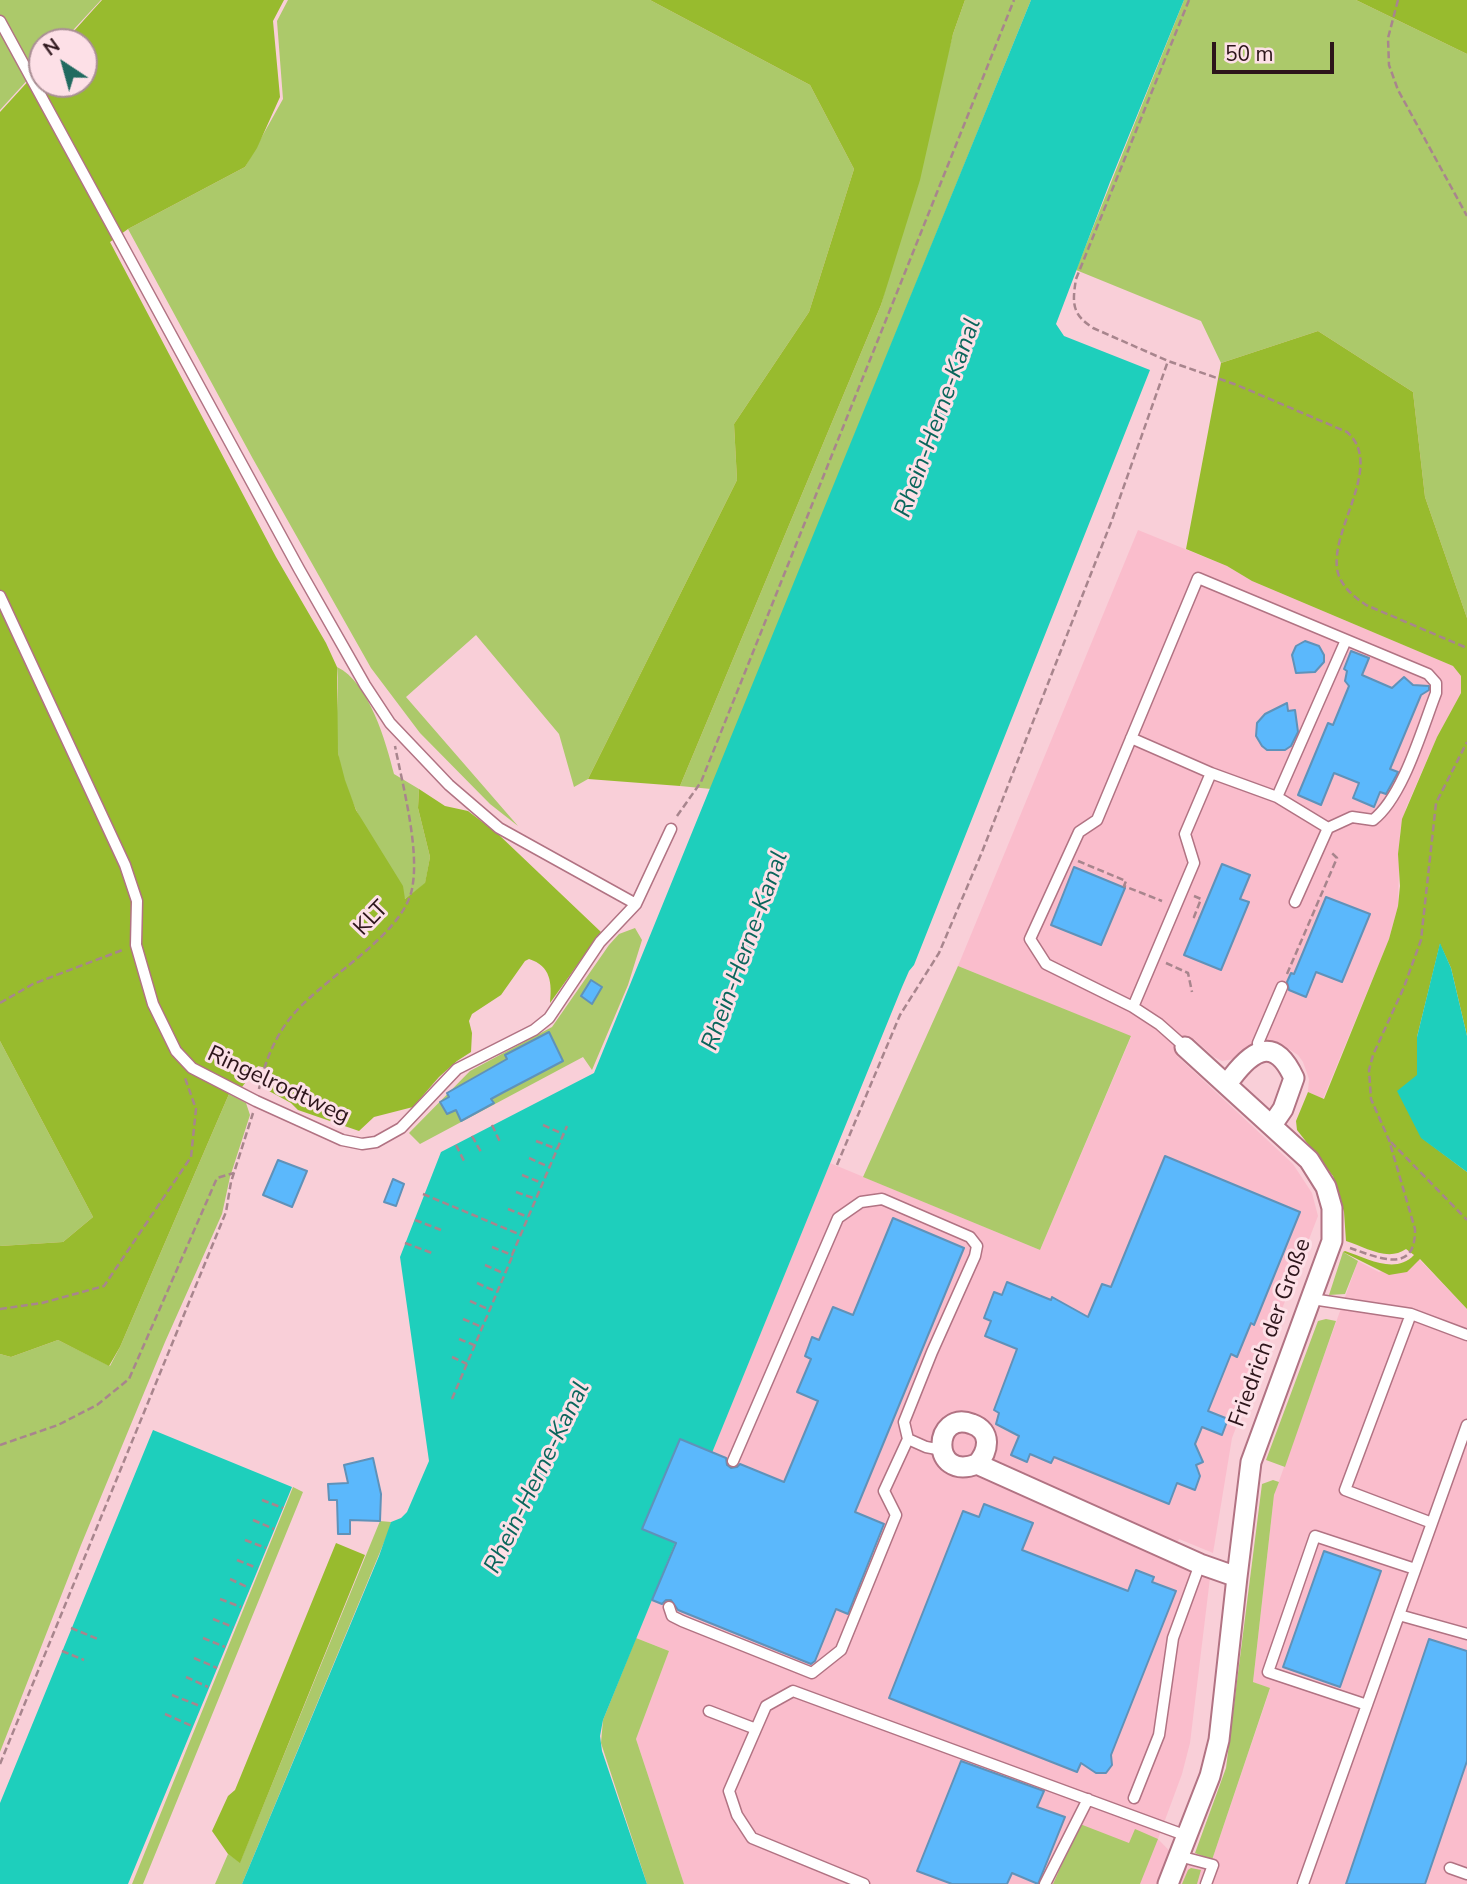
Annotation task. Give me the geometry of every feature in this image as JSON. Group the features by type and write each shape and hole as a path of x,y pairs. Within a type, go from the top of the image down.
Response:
{"street":[{"name":"Friedrich der Große","path":"1168,1884 1210,1776 1219,1740 1251,1462 1332,1241 1332,1208 1326,1187 1309,1160 1185,1047"},
{"path":"1227,1084 1250,1056 1259,1052 1277,1053 1286,1061 1294,1078 1283,1109 1272,1125"},
{"path":"967,1422 978,1426 985,1434 988,1445 985,1456 977,1464 967,1468 956,1466 947,1460 942,1450 942,1439 947,1429 956,1423 967,1422"},
{"path":"977,1464 1200,1564 1237,1577"}],"lane":[{"path":"0,21 299,569 365,685 390,723 449,785 499,828 636,904"},
{"path":"1185,1047 1159,1024 1133,1007 1046,964 1030,939 1079,832 1097,820 1198,578 1428,674 1436,683 1436,693 1396,793 1383,812 1373,820 1352,817 1328,828 1295,902"},
{"name":"Ringelrodtweg","path":"0,596 125,865 137,901 136,945 153,1004 176,1051 192,1068 342,1140 362,1144 376,1142 401,1128 457,1069 534,1030 549,1018 600,942 636,904 671,829"},
{"path":"1277,797 1346,640"},
{"path":"1131,738 1277,797 1328,828"},
{"path":"1133,1007 1194,863 1185,834 1211,772"},
{"path":"1259,1052 1258,1043 1282,987"},
{"path":"669,1607 672,1616 681,1621 812,1673 841,1650 896,1515 884,1491 908,1439 904,1422 975,1256 977,1246 970,1237 882,1199 861,1202 838,1218 733,1461"},
{"path":"1312,1298 1411,1314 1467,1335"},
{"path":"1411,1314 1345,1490 1432,1523"},
{"path":"1303,1884 1467,1425"},
{"path":"908,1439 942,1450"},
{"path":"1367,1705 1268,1672 1315,1536 1416,1569"},
{"path":"1134,1798 1159,1735 1173,1637 1200,1564"},
{"path":"1399,1615 1467,1634"},
{"path":"864,1884 752,1838 737,1815 729,1791 756,1728 766,1706 793,1691 1187,1836"},
{"path":"709,1711 756,1728"},
{"path":"1045,1884 1088,1799"},
{"path":"1179,1856 1213,1865 1206,1884"},
{"path":"1450,1868 1467,1874"}],"path":[{"path":"671,829 680,809 701,782 1014,0"},
{"path":"1189,0 1076,279 1073,295 1075,311 1093,328 1168,361 1237,385 1347,432 1354,438 1360,456 1359,470 1353,505 1339,544 1337,558 1338,573 1344,585 1366,605 1467,648"},
{"path":"1398,0 1388,38 1389,65 1398,90 1467,216"},
{"path":"837,1165 900,1014 939,953 987,840 1112,520 1168,361"},
{"name":"KLT","path":"0,1764 226,1212 234,1173 271,1049 289,1020 395,922 412,891 415,858 390,723"},
{"path":"1332,1241 1383,1259 1402,1258 1412,1249 1415,1229 1389,1140 1371,1099 1369,1070 1421,940 1436,803 1467,742"},
{"path":"1282,987 1337,858 1322,842"},
{"path":"1067,857 1126,881 1124,886 1170,904 1176,888 1201,898 1194,916 1199,918"},
{"path":"0,1003 33,984 136,945"},
{"path":"1175,967 1188,973 1192,992"},
{"path":"0,1308 42,1303 104,1286 191,1157 196,1109 176,1051"},
{"path":"492,1125 500,1142"},
{"path":"543,1125 563,1134"},
{"path":"452,1399 567,1126"},
{"path":"472,1136 481,1152"},
{"path":"1389,1140 1467,1220"},
{"path":"536,1142 557,1149"},
{"path":"456,1145 464,1161"},
{"path":"529,1158 550,1167"},
{"path":"0,1445 58,1424 97,1405 129,1379 217,1178 234,1173"},
{"path":"522,1175 542,1183"},
{"path":"516,1192 536,1199"},
{"path":"423,1195 521,1235"},
{"path":"508,1209 528,1217"},
{"path":"415,1220 441,1230"},
{"path":"405,1242 432,1253"},
{"path":"492,1247 512,1255"},
{"path":"485,1265 503,1273"},
{"path":"477,1283 497,1292"},
{"path":"470,1301 490,1310"},
{"path":"463,1320 482,1327"},
{"path":"459,1339 474,1345"},
{"path":"452,1357 467,1364"},
{"path":"262,1500 283,1508"},
{"path":"253,1520 274,1529"},
{"path":"245,1540 266,1548"},
{"path":"237,1560 257,1568"},
{"path":"230,1579 249,1587"},
{"path":"220,1599 241,1607"},
{"path":"213,1619 233,1628"},
{"path":"71,1628 100,1640"},
{"path":"203,1638 225,1647"},
{"path":"62,1651 84,1660"},
{"path":"194,1658 217,1668"},
{"path":"186,1677 208,1687"},
{"path":"172,1695 200,1706"},
{"path":"165,1714 192,1726"}],"shaded area":[{"path":"0,0 101,0 75,28 28,28 28,79 0,110"},
{"path":"102,0 284,0 273,21 280,97 257,148 245,167 128,229 110,242 337,667 338,753 345,780 356,810 403,886 405,899 425,883 430,857 418,808 419,789 445,806 468,811 498,834 601,932 550,1003 551,989 546,971 536,962 529,959 525,961 501,995 472,1014 469,1021 472,1033 471,1052 439,1077 413,1107 374,1117 359,1131 298,1110 269,1091 267,1088 270,1069 258,1066 242,1087 220,1077 216,1086 229,1094 120,1347 109,1366 58,1340 11,1357 0,1354 0,1246 63,1242 93,1217 0,1041 0,112 28,81 28,98 98,98 98,28 77,28"},
{"path":"288,0 650,0 810,85 854,169 809,312 734,424 737,480 588,779 574,787 559,734 476,635 406,697 518,826 490,804 420,733 371,668 128,229 245,167 283,99 277,21"},
{"path":"650,0 965,0 953,34 920,180 881,305 680,786 588,779 737,480 734,424 809,312 854,169 810,85"},
{"path":"965,0 1031,0 711,789 680,786 881,305 953,34"},
{"path":"1184,0 1356,0 1467,54 1467,618 1425,497 1413,392 1318,331 1221,363 1201,321 1076,270"},
{"path":"1356,0 1467,0 1467,54"},
{"path":"1318,331 1413,392 1425,497 1467,618 1467,1036 1451,968 1440,944 1417,1037 1422,1138 1467,1172 1467,1309 1420,1259 1407,1272 1389,1275 1343,1252 1390,1264 1406,1261 1414,1255 1406,1249 1399,1253 1384,1254 1346,1241 1344,1212 1333,1176 1297,1130 1296,1121 1308,1092 1324,1099 1389,939 1398,906 1398,854 1402,819 1437,737 1461,693 1461,676 1453,666 1252,581 1227,566 1186,549 1221,363"},
{"path":"1138,530 1227,566 1252,581 1453,666 1461,676 1462,686 1406,808 1400,832 1398,906 1389,939 1323,1099 1308,1092 1309,1079 1303,1062 1298,1055 1281,1044 1258,1043 1246,1048 1234,1059 1222,1061 1194,1039 1177,1056 1293,1164 1312,1193 1318,1216 1232,1438 1213,1553 1179,1539 1169,1561 1210,1578 1190,1743 1182,1774 1158,1839 1187,1869 1195,1853 1212,1860 1270,1689 1253,1682 1274,1495 1358,1261 1379,1272 1419,1259 1467,1309 1467,1884 684,1884 636,1739 669,1651 636,1638 830,1163 1040,1250 1131,1037 958,966"},
{"path":"337,667 348,675 367,699 381,730 394,774 419,789 418,808 430,857 425,884 405,899 356,810 342,773 337,742"},
{"path":"635,928 642,940 628,985 592,1070 583,1057 420,1144 409,1133 470,1071 552,1027 609,945 619,934"},
{"path":"958,966 1131,1036 1040,1250 863,1177"},
{"path":"0,1041 93,1217 63,1242 0,1246"},
{"path":"229,1094 246,1103 250,1115 230,1177 222,1214 165,1342 81,1545 0,1752 0,1354 11,1357 58,1340 110,1366"},
{"path":"1343,1252 1358,1261 1345,1294 1329,1295"},
{"path":"1318,1321 1336,1321 1285,1467 1266,1460"},
{"path":"1273,1480 1279,1482 1274,1495 1253,1682 1270,1688 1212,1860 1195,1853 1226,1768 1262,1484"},
{"path":"293,1487 303,1492 143,1884 132,1884"},
{"path":"380,1521 391,1522 390,1528 242,1884 215,1884 228,1854 240,1862"},
{"path":"336,1543 365,1555 240,1863 228,1854 212,1831 228,1796 235,1790"},
{"path":"636,1638 669,1651 636,1739 684,1884 647,1884 601,1743 603,1720"},
{"path":"1080,1824 1129,1843 1135,1829 1158,1839 1140,1884 1053,1884"},
{"path":"1188,1870 1201,1870 1197,1884 1182,1884"}],"water":[{"name":"Rhein-Herne-Kanal","path":"1031,0 1184,0 1056,324 1064,336 1150,370 914,965 902,987 603,1720 600,1736 602,1751 647,1884 242,1884 391,1522 407,1512 429,1461 400,1257 441,1152 594,1073"},
{"path":"1440,943 1451,968 1467,1036 1467,1172 1421,1138 1397,1091 1417,1075 1417,1037"},
{"path":"153,1430 292,1487 128,1884 0,1884 0,1803"}],"building":[{"path":"1305,641 1319,646 1324,662 1315,672 1296,673 1292,655 1296,646"},
{"path":"1351,651 1369,658 1362,675 1392,688 1404,677 1413,685 1429,686 1429,690 1421,695 1390,769 1398,772 1386,794 1380,792 1374,807 1353,798 1359,783 1334,773 1321,805 1298,795 1328,723 1333,725 1349,686 1345,681 1347,671 1344,669"},
{"path":"1287,703 1288,711 1295,710 1298,732 1291,746 1285,750 1267,750 1256,736 1257,723 1265,714"},
{"path":"1222,864 1250,875 1240,899 1249,902 1221,970 1184,955"},
{"path":"1074,867 1125,888 1101,945 1051,925"},
{"path":"1326,897 1370,914 1342,982 1316,972 1306,997 1289,990 1287,982 1291,973 1294,974"},
{"path":"591,980 602,987 592,1004 581,996"},
{"path":"549,1032 563,1061 491,1099 494,1103 461,1121 456,1110 447,1114 440,1102 449,1097 447,1093 507,1059 505,1055"},
{"path":"1165,1156 1300,1212 1254,1325 1251,1323 1237,1357 1231,1354 1208,1411 1228,1419 1222,1435 1202,1427 1195,1444 1203,1462 1196,1465 1200,1476 1195,1490 1177,1483 1169,1504 1054,1457 1051,1463 1030,1454 1027,1462 1011,1455 1019,1436 996,1424 999,1413 994,1410 1017,1349 985,1336 991,1321 984,1318 994,1292 1002,1295 1007,1282 1051,1300 1052,1297 1088,1317 1102,1284 1111,1287"},
{"path":"278,1160 307,1171 292,1207 263,1195"},
{"path":"393,1179 404,1184 396,1206 384,1202"},
{"path":"893,1218 964,1248 855,1512 884,1524 848,1614 836,1609 815,1661 811,1664 678,1610 671,1600 662,1604 652,1600 676,1543 642,1529 680,1439 726,1458 727,1465 731,1468 740,1464 784,1482 818,1401 797,1392 811,1359 805,1356 812,1337 819,1340 833,1307 853,1315"},
{"path":"373,1458 381,1494 380,1521 350,1520 350,1534 338,1534 337,1500 329,1500 328,1484 348,1483 344,1465"},
{"path":"984,1504 1033,1523 1022,1550 1128,1591 1136,1570 1154,1577 1152,1582 1176,1591 1111,1755 1112,1765 1106,1773 1096,1773 1081,1763 1077,1772 889,1698 963,1511 979,1517"},
{"path":"1324,1551 1381,1571 1340,1687 1283,1667"},
{"path":"1429,1639 1467,1651 1467,1761 1425,1884 1346,1884"},
{"path":"961,1761 1044,1791 1037,1807 1065,1817 1038,1884 1012,1873 1007,1884 952,1884 917,1871"}]}
